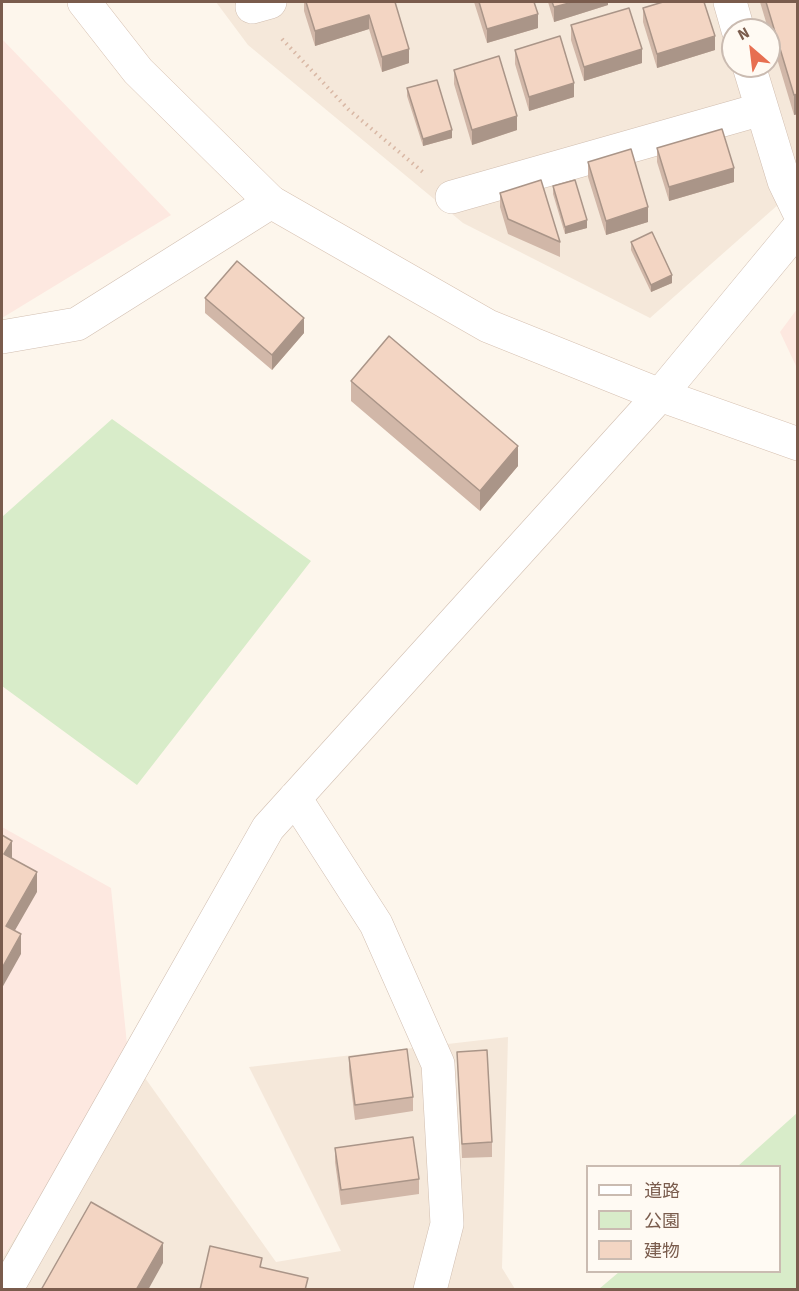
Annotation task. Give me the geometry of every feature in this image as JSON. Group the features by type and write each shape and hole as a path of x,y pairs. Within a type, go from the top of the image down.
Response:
{"street":[{"path":"84,2 138,71 271,202 488,326 660,395 798,444"},
{"path":"730,2 735,18"},
{"path":"753,78 784,181 798,210"},
{"path":"452,197 762,109"},
{"path":"2,338 77,324 271,202"},
{"path":"6,1290 268,828 660,395 798,228"},
{"path":"295,798 376,924 438,1064 447,1224 430,1290"}],"path":[{"path":"261,4 348,109 452,197"}],"shaded area":[{"path":"216,2 797,2 797,188 650,318 463,223 248,45"},
{"path":"2,39 171,215 2,318"},
{"path":"797,309 797,368 780,332"},
{"path":"2,827 111,888 128,1054 2,1258"},
{"path":"508,1037 502,1268 515,1289 2,1289 2,1258 128,1054 276,1262 341,1251 249,1067"}],"green space":[{"path":"112,419 311,561 137,785 2,686 2,517"},
{"path":"797,1113 797,1289 599,1289 618,1273 781,1273 781,1165 739,1165"}],"building":[{"path":"306,2 395,2 409,49 382,57 369,15 315,31"},
{"path":"479,2 534,2 538,14 487,29"},
{"path":"552,2 573,2 554,7"},
{"path":"663,2 704,2 715,36 657,54 643,8"},
{"path":"766,2 798,2 798,94 794,95 781,52 781,18 771,18"},
{"path":"629,8 642,49 584,67 571,25"},
{"path":"560,36 574,83 529,97 515,50"},
{"path":"499,56 517,116 472,130 454,70"},
{"path":"437,80 452,130 423,139 407,88"},
{"path":"722,129 734,168 669,187 657,148"},
{"path":"631,149 648,207 606,221 588,162"},
{"path":"541,180 560,242 508,219 500,193"},
{"path":"575,180 587,220 565,227 553,186"},
{"path":"652,232 672,275 651,285 631,242"},
{"path":"237,261 304,318 272,355 205,298"},
{"path":"389,336 518,446 480,491 351,381"},
{"path":"2,835 12,841 4,854 37,872 6,926 21,934 2,968"},
{"path":"407,1049 413,1097 355,1105 349,1057"},
{"path":"487,1050 492,1142 462,1144 457,1052"},
{"path":"413,1137 419,1179 341,1190 335,1148"},
{"path":"91,1202 163,1243 136,1290 41,1290"},
{"path":"210,1246 262,1258 260,1267 308,1278 305,1290 200,1290"}]}
